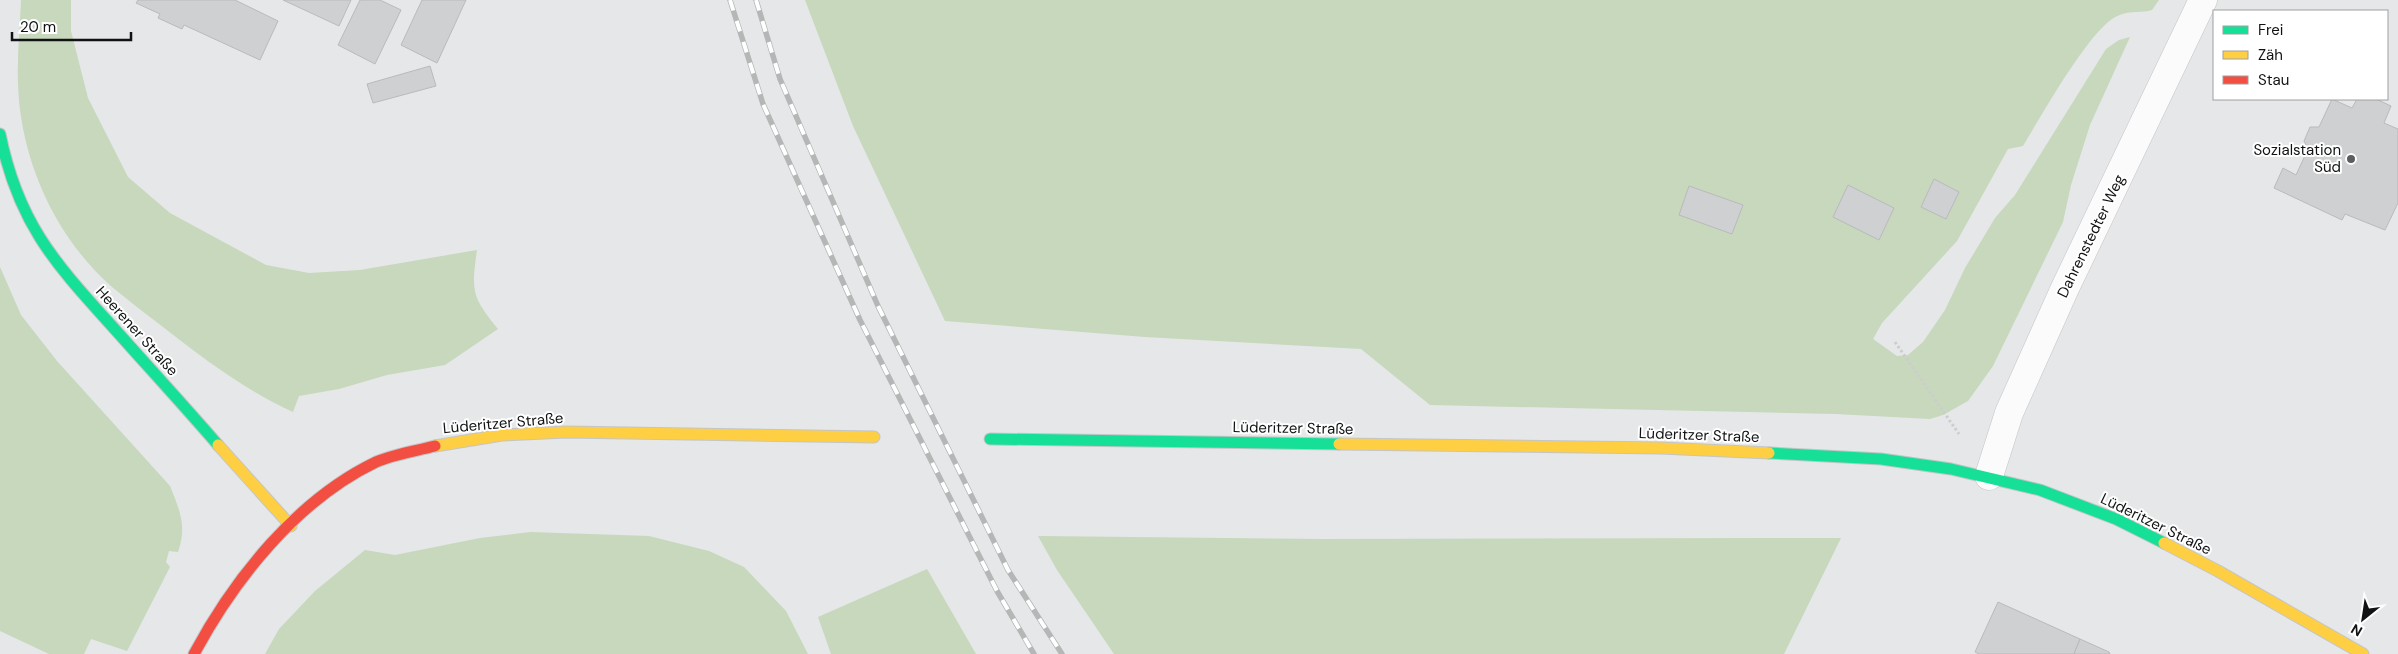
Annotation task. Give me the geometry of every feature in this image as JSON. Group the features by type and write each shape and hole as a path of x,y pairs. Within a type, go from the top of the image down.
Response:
{"main road":[{"name":"Heerener Straße","path":"0,134 4,158 17,195 38,241 57,265 291,526"},
{"name":"Lüderitzer Straße","path":"194,654 230,595 254,563 291,526 335,488 376,462 441,442 486,436 573,431 874,437"},
{"name":"Lüderitzer Straße","path":"990,439 1661,448 1880,459 1989,476 2040,490 2116,519 2218,571 2363,654"}],"street":[{"name":"Dahrenstedter Weg","path":"1989,476 2010,413 2065,288 2203,0"}],"path":[{"path":"1895,342 1962,439"}],"green space":[{"path":"21,0 71,0 71,31 88,98 128,177 170,213 266,265 309,273 360,270 477,250 474,285 478,301 498,329 445,365 387,375 339,389 299,396 293,412 258,394 209,362 112,287 92,267 58,221 44,195 34,168 20,112 18,52"},
{"path":"805,0 2159,0 2152,10 2127,13 2112,19 2089,43 2064,78 2023,146 2008,149 1957,241 1882,323 1873,339 1897,356 1908,355 1923,342 1945,310 1965,268 1995,218 2015,195 2106,49 2119,40 2130,37 2090,125 2071,185 2063,222 1993,366 1968,401 1943,415 1930,419 1836,414 1430,405 1361,349 1145,337 945,321 853,126"},
{"path":"0,267 21,315 57,361 170,486 177,503 182,526 181,543 178,552 169,551 166,562 170,567 127,651 91,639 84,654 49,654 0,631"},
{"path":"530,532 649,536 709,551 744,567 786,611 808,654 265,654 279,629 315,591 365,550 395,555 480,538"},
{"path":"1038,536 1322,539 1841,538 1784,654 1114,654 1057,570"},
{"path":"927,569 976,654 831,654 818,617"}],"building":[{"path":"138,0 235,0 278,21 260,60 184,25 182,29 158,18 160,14 136,3"},
{"path":"283,0 351,0 339,26"},
{"path":"360,0 380,0 401,10 375,64 338,45"},
{"path":"422,0 466,0 437,63 401,45"},
{"path":"430,66 436,86 373,103 367,84"},
{"name":"Sozialstation Süd","path":"2332,100 2352,108 2356,100 2378,100 2391,106 2384,123 2398,129 2398,203 2385,230 2345,214 2342,220 2274,188 2283,168 2296,175 2308,149 2304,141 2310,127 2319,127"},
{"path":"1934,179 1959,192 1946,219 1921,207"},
{"path":"1848,185 1894,208 1879,240 1833,217"},
{"path":"1689,186 1743,205 1732,234 1679,215"},
{"path":"1998,602 2080,639 2074,654 1979,654 1975,652"},
{"path":"2080,639 2109,652 2110,654 2074,654"}],"railway":[{"path":"730,0 763,104 860,320 997,591 1034,654"},
{"path":"756,0 780,79 878,306 1008,570 1062,654"}],"traffic: fast":[{"path":"0,134 8,167 18,196 44,244 78,288 218,445"},
{"path":"990,439 1339,444"},
{"path":"1769,453 1881,459 1951,469 2040,490 2116,519 2164,543"}],"traffic: slow":[{"path":"435,446 502,435 566,432 874,437"},
{"path":"1339,444 1661,448 1769,453"},
{"path":"218,445 291,526"},
{"path":"2164,543 2218,571 2363,654"}],"traffic: jam":[{"path":"194,654 210,625 249,570 295,519 320,497 347,478 376,462 435,446"}],"place":[{"name":"Sozialstation Süd","path":"2351,159"}]}
